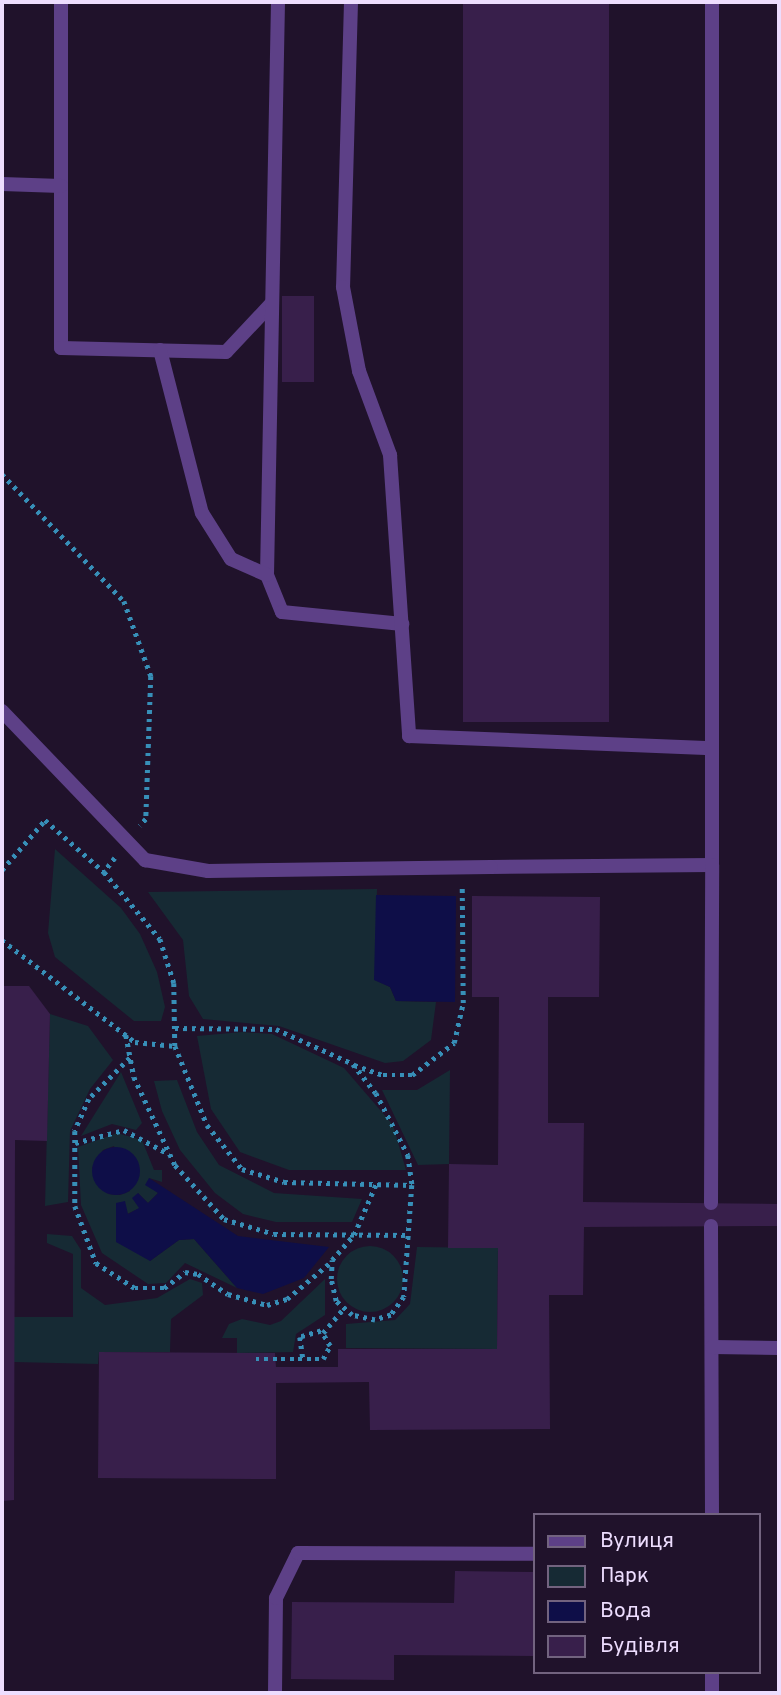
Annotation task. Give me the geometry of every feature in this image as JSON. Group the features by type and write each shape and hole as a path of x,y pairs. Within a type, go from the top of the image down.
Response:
{"street":[{"path":"61,2 61,348 226,352 271,304"},
{"path":"278,2 267,575 282,612 402,624"},
{"path":"351,2 343,287 359,371 390,455 410,736 712,748"},
{"path":"711,1203 712,2"},
{"path":"2,184 61,186"},
{"path":"160,350 202,513 231,559 267,575"},
{"path":"2,711 145,860 208,871 712,865"},
{"path":"711,1226 712,1513"},
{"path":"712,1347 779,1348"},
{"path":"275,1693 276,1598 299,1553 532,1554"},
{"path":"712,1674 712,1693"}],"path":[{"path":"2,870 45,820 104,872"},
{"path":"175,1028 276,1029 353,1065 383,1075 412,1075 454,1043 463,1003 462,868"},
{"path":"2,940 135,1042 175,1046"},
{"path":"126,1035 130,1058 169,1154 224,1219 274,1234 410,1235"},
{"path":"130,1058 89,1099 74,1143 82,1232 96,1263 120,1282 151,1290 185,1272 198,1274 228,1294 267,1305 287,1298 332,1260 354,1235 376,1184"},
{"path":"332,1260 331,1279 344,1308 374,1320 391,1315 404,1297 410,1235 408,1155 376,1093 353,1065"},
{"path":"74,1143 124,1130 169,1154"},
{"path":"323,1333 344,1308"},
{"path":"303,1359 299,1337 312,1329 323,1333"},
{"path":"256,1359 303,1359 328,1354 323,1333"}],"green space":[{"path":"55,849 121,908 140,934 157,972 165,1007 161,1021 134,1021 55,957 48,933"},
{"path":"377,889 375,980 390,987 396,1001 436,1002 431,1040 403,1061 385,1063 279,1026 203,1019 189,996 183,940 148,892"},
{"path":"50,1014 88,1026 113,1060 90,1089 70,1131 68,1202 45,1206"},
{"path":"242,1032 272,1034 344,1068 393,1125 406,1170 289,1170 240,1152 211,1109 197,1036"},
{"path":"450,1070 449,1164 418,1165 382,1090 417,1090"},
{"path":"121,1072 142,1123 136,1130 112,1124 81,1136"},
{"path":"177,1080 197,1132 219,1165 274,1193 362,1199 352,1222 276,1222 243,1214 215,1193 180,1150 162,1111 154,1081"},
{"path":"117,1133 142,1140 154,1170 162,1170 162,1182 149,1178 158,1193 148,1203 138,1193 140,1208 127,1214 116,1203 150,1261 179,1240 194,1239 237,1288 185,1263 166,1283 148,1284 102,1253 81,1205 78,1147","holes":["114,1146 130,1191 120,1195 108,1194 92,1168 103,1150"]},
{"path":"47,1234 72,1236 81,1250 81,1288 105,1305 157,1298 190,1279 202,1283 203,1295 171,1319 170,1352 99,1352 98,1364 14,1362 13,1317 73,1317 73,1254 47,1243"},
{"path":"370,1246 383,1249 393,1256 400,1266 403,1279 400,1292 393,1302 383,1309 370,1312 357,1309 347,1302 340,1292 337,1279 340,1266 347,1256 357,1249"},
{"path":"417,1247 498,1248 497,1349 346,1348 346,1324 395,1320 410,1304"},
{"path":"325,1279 325,1315 296,1334 293,1352 237,1353 237,1338 222,1338 229,1324 242,1319 270,1325 281,1321"}],"water":[{"path":"376,895 456,896 455,1002 396,1001 390,987 374,980"},
{"path":"116,1147 133,1154 140,1171 133,1188 116,1195 99,1188 92,1171 99,1154"},
{"path":"149,1178 238,1236 329,1247 304,1278 263,1294 237,1288 194,1239 179,1240 150,1261 116,1242 116,1203 125,1201 128,1214 139,1208 132,1198 138,1193 148,1203 158,1193 145,1185"}],"building":[{"path":"463,2 609,2 609,722 463,722"},
{"path":"282,296 314,296 314,382 282,382"},
{"path":"472,896 600,897 599,997 548,997 548,1123 584,1123 583,1202 779,1204 779,1226 584,1227 583,1295 549,1295 550,1429 370,1430 369,1382 276,1383 276,1479 98,1478 99,1352 275,1353 276,1367 338,1367 338,1349 497,1349 498,1248 448,1248 449,1164 498,1165 499,997 472,997"},
{"path":"2,986 29,986 50,1014 47,1141 15,1140 14,1500 2,1501"},
{"path":"455,1571 532,1572 532,1656 394,1655 394,1680 291,1679 292,1602 454,1603"}]}
